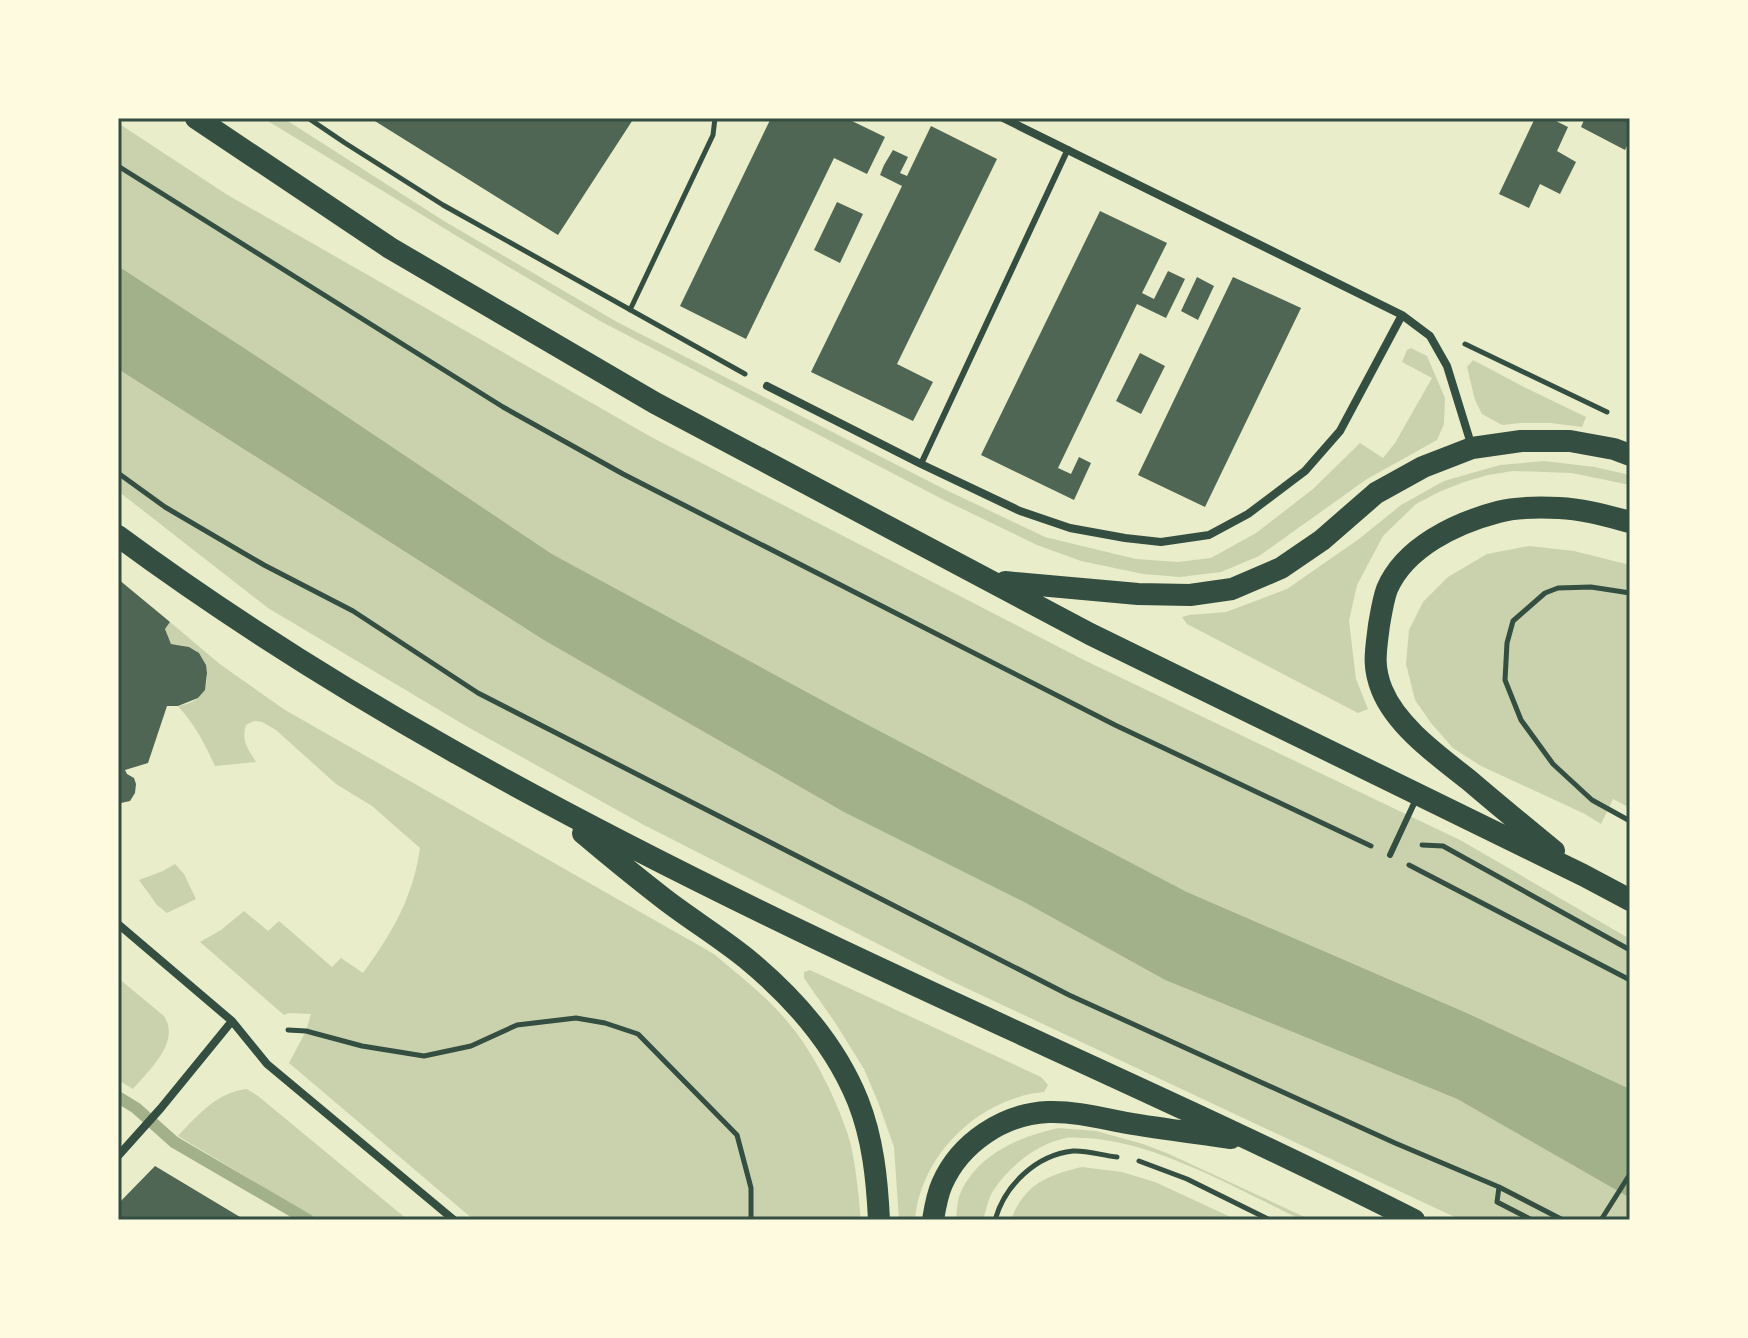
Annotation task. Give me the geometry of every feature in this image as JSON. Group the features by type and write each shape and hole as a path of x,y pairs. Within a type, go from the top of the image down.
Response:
{"highway":[{"path":"196,118 390,248 655,403 1090,634 1630,900"},
{"path":"992,581 1138,594 1190,595 1232,589 1281,568 1322,540 1376,493 1423,467 1472,448 1521,441 1570,441 1630,455"},
{"path":"1583,875 1401,722 1382,692 1374,663 1380,616 1387,589 1401,567 1417,551 1438,537 1500,511 1561,508 1630,522"},
{"path":"118,536 285,651 549,806 806,934 1306,1165 1414,1220"},
{"path":"549,806 663,898 745,958 784,992 813,1025 836,1056 858,1101 870,1138 876,1171 879,1220"},
{"path":"933,1220 940,1187 951,1166 970,1144 1015,1118 1047,1112 1082,1114 1256,1142"}],"street":[{"path":"1003,118 1402,315 1430,336 1447,366 1472,448"},
{"path":"767,386 1020,511 1070,528 1161,542 1209,535 1248,514 1305,471 1340,431 1402,315"},
{"path":"118,924 232,1021 267,1064 454,1220"},
{"path":"118,1156 232,1021"}],"lane":[{"path":"921,464 1068,149"},
{"path":"1390,855 1419,794"}],"path":[{"path":"308,118 443,205 767,386"},
{"path":"630,310 713,135 715,118"},
{"path":"118,166 503,407 623,474 1115,725 1390,855 1630,980"},
{"path":"1430,336 1456,339 1610,413"},
{"path":"118,473 165,507 264,565 353,611 491,700 1069,995 1499,1187 1563,1220"},
{"path":"1630,593 1591,587 1558,588 1545,593 1513,621 1507,643 1505,680 1521,720 1553,764 1592,800 1630,821"},
{"path":"1443,846 1630,950"},
{"path":"288,1030 424,1056 471,1046 517,1025 576,1018 605,1023 638,1034 737,1135 751,1188 751,1220"},
{"path":"995,1220 1007,1193 1022,1175 1041,1161 1074,1151 1139,1161 1187,1179 1270,1220"},
{"path":"1601,1220 1630,1174"},
{"path":"1499,1187 1497,1202 1532,1220"}],"shaded area":[{"path":"263,118 283,118 444,221 617,322 942,488 1045,537 1136,559 1178,562 1211,558 1256,533 1313,489 1360,443 1383,458 1432,378 1402,362 1411,348 1427,356 1445,398 1444,424 1437,440 1367,479 1259,556 1221,572 1180,577 1143,574 1081,561 1037,545 942,499 600,321"},
{"path":"118,123 226,194 653,438 1084,660 1462,841 1630,939 1630,1089 1467,1013 1187,892 853,717 552,554 118,266"},
{"path":"118,266 552,554 853,717 1187,892 1467,1013 1630,1089 1630,1198 1457,1099 1165,980 1024,902 844,812 542,639 118,369"},
{"path":"1473,360 1586,417 1582,427 1551,423 1502,425 1482,414 1475,400 1467,367"},
{"path":"118,369 542,639 1165,980 1457,1099 1630,1198 1630,1220 1461,1220 947,979 644,825 466,726 268,608 118,491"},
{"path":"1544,461 1630,475 1630,485 1572,473 1513,471 1464,482 1416,504 1383,536 1357,585 1349,621 1356,679 1368,709 1358,713 1187,624 1182,617 1226,612 1287,589 1359,539 1401,505 1444,481 1500,465"},
{"path":"1529,546 1574,551 1630,565 1630,808 1613,799 1601,824 1481,766 1453,748 1415,700 1406,664 1409,630 1423,602 1448,577 1487,554"},
{"path":"170,622 221,665 285,710 714,954 773,1006 791,1026 816,1064 831,1092 850,1144 861,1220 474,1220 289,1063 306,1031 311,1014 284,1015 200,942 244,911 268,931 279,921 332,967 341,958 363,973 407,899 420,848 372,806 336,784 276,730 262,722 254,721 246,725 244,736 256,762 215,766 190,720 178,706 197,699 205,689 207,675 204,662 196,651 171,644 165,629"},
{"path":"175,864 184,874 196,899 167,913 157,905 139,880"},
{"path":"810,970 1041,1077 1048,1085 1044,1092 1019,1097 981,1115 949,1143 926,1179 915,1220 899,1220 894,1147 878,1102 864,1069 804,978 804,972"},
{"path":"118,978 164,1016 168,1026 169,1036 161,1055 133,1089 118,1080"},
{"path":"247,1089 408,1220 318,1220 178,1136 217,1100"},
{"path":"1058,1128 1096,1131 1143,1144 1311,1220 1302,1220 1168,1157 1112,1141 1066,1138 1045,1145 1015,1165 993,1191 983,1220 956,1220 960,1194 967,1180 988,1158 1014,1142"},
{"path":"1082,1167 1122,1172 1155,1182 1237,1220 1011,1220 1023,1198 1039,1183"}],"building":[{"path":"370,118 634,118 558,235"},
{"path":"771,118 853,118 852,121 885,137 867,174 834,158 746,339 680,306"},
{"path":"1535,118 1558,118 1556,121 1568,127 1557,151 1576,162 1560,194 1540,184 1529,208 1499,194"},
{"path":"1585,118 1630,118 1630,139 1625,150 1581,127"},
{"path":"931,126 997,159 897,364 933,382 913,421 811,372 902,186 880,175 884,165 893,150 908,157 900,173 907,176"},
{"path":"837,202 863,214 840,263 814,250"},
{"path":"1100,211 1167,243 1142,293 1154,299 1168,271 1185,279 1166,318 1137,304 1058,468 1071,474 1079,457 1091,463 1074,500 981,455"},
{"path":"1197,277 1214,286 1198,320 1181,311"},
{"path":"1233,277 1301,308 1205,507 1138,475"},
{"path":"1140,353 1165,366 1141,414 1116,401"},
{"path":"118,579 170,622 165,629 171,644 189,647 199,653 207,673 205,690 198,698 178,706 167,706 148,763 125,770 134,778 135,793 130,801 121,803 118,802"},
{"path":"155,1166 245,1220 118,1220 118,1204"}],"waterway":[{"path":"118,1097 136,1108 174,1142 308,1220"}]}
